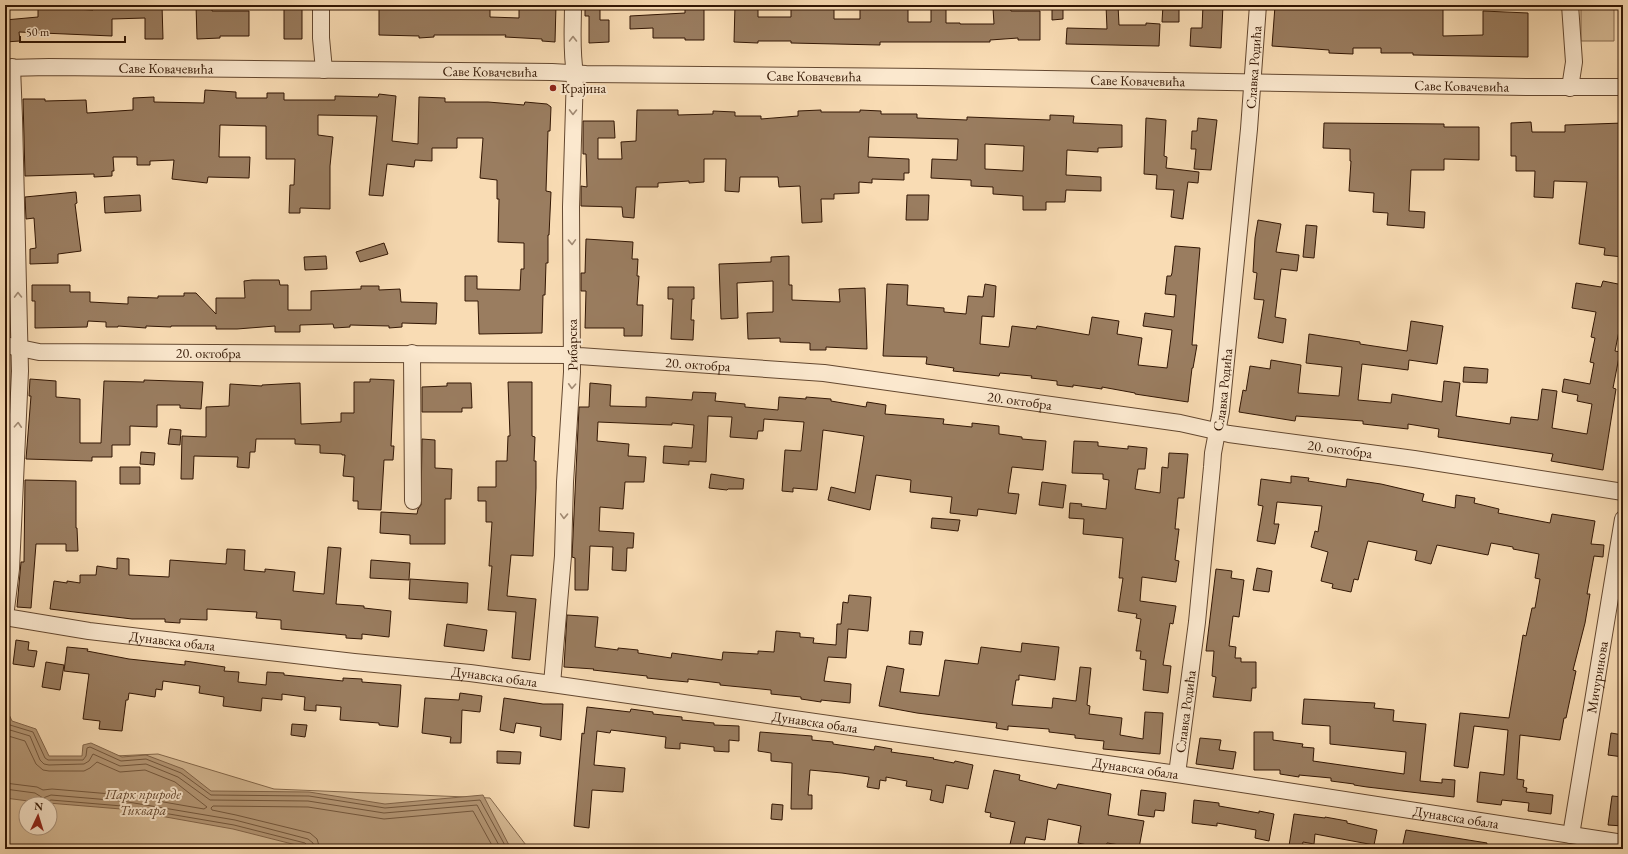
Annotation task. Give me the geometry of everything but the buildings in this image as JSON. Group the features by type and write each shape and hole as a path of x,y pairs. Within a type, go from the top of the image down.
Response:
{"street":[{"path":"321,5 321,38 324,70"},
{"name":"Рибарска","path":"552,684 563,556 565,482 572,372 571,207 575,73 572,57 573,5"},
{"name":"Славка Родића","path":"1177,774 1196,622 1213,453 1221,411 1258,5"},
{"path":"1570,5 1574,62 1570,88"},
{"path":"5,617 11,569 20,371 12,346 17,204 8,68"},
{"name":"Саве Ковачевића","path":"8,68 575,73 1623,88"},
{"name":"20. октобра","path":"12,346 39,352 572,355 824,373 1156,420 1229,434 1414,459 1623,492"},
{"path":"412,353 413,501"},
{"name":"Мичуринова","path":"1571,835 1623,519"},
{"name":"Дунавска обала","path":"5,617 90,631 354,662 470,673 552,684 1177,774 1623,843"}],"green space":[{"path":"1581,5 1614,5 1614,41 1581,41"},
{"name":"Парк природе Тиквара","path":"5,728 49,759 158,754 274,789 490,798 529,849 5,849"}],"water":[{"name":"Парк природе Тиквара","path":"5,706 12,721 36,729 49,756 82,756 83,745 91,743 122,757 146,755 183,769 211,791 309,792 385,804 483,795 511,849 312,849 233,829 121,809 58,804 58,796 18,796 18,800 5,798"}],"place":[{"name":"Крајина","path":"553,88"}]}
